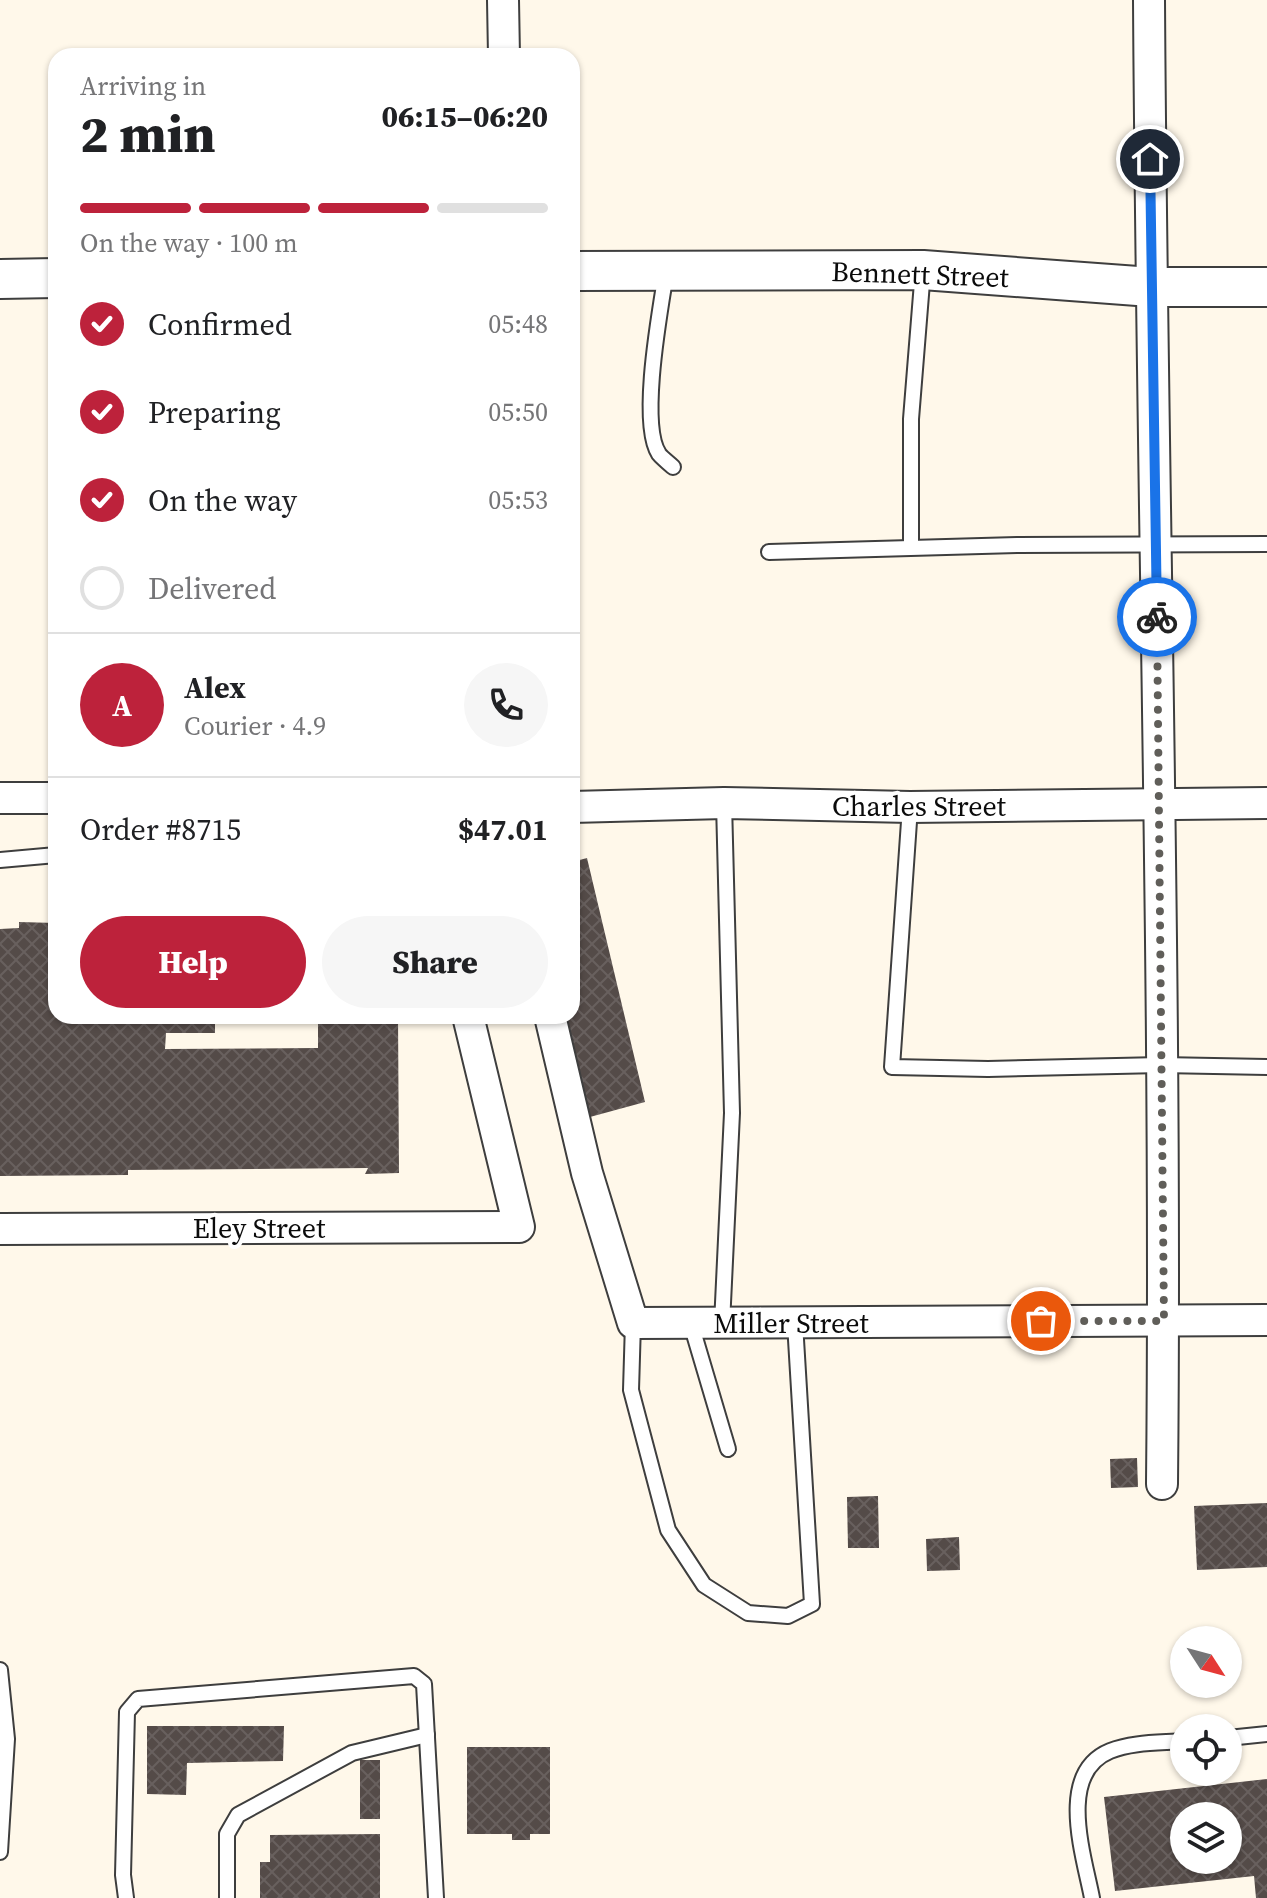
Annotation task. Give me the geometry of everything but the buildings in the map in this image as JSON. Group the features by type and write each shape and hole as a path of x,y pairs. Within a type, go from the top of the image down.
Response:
{"street":[{"path":"503,0 504,48"},
{"path":"1149,0 1164,1321 1162,1484"},
{"name":"Bennett Street","path":"580,271 923,270 1151,287 1267,287"},
{"path":"0,279 48,278"},
{"path":"0,798 48,798"},
{"name":"Charles Street","path":"580,807 724,803 910,807 1267,803"},
{"name":"Eley Street","path":"0,1229 519,1227 470,1024"},
{"path":"552,1024 587,1173 633,1323"},
{"name":"Miller Street","path":"633,1323 1267,1320"}],"lane":[{"path":"666,269 653,357 650,415 658,452 673,467"},
{"path":"911,547 911,419 923,270"},
{"path":"769,552 911,547 1267,544"},
{"path":"722,1324 732,1113 724,803"},
{"path":"910,807 892,1067 1267,1067"},
{"path":"0,860 48,856"},
{"path":"633,1323 631,1390 668,1530 704,1585 748,1613 788,1616 812,1604 795,1323"},
{"path":"691,1324 728,1449"},
{"path":"0,1670 7,1739 0,1852"},
{"path":"126,1898 123,1875 127,1712 138,1699 414,1676 424,1684 436,1898"},
{"path":"1242,1737 1267,1734"},
{"path":"227,1898 227,1834 238,1815 352,1753 427,1735"},
{"path":"1092,1898 1077,1817 1083,1779 1093,1762 1108,1751 1125,1746 1170,1742"}],"way so far":[{"path":"1041,1321 1164,1321 1157,617"}],"route":[{"path":"1150,159 1157,617"}]}
